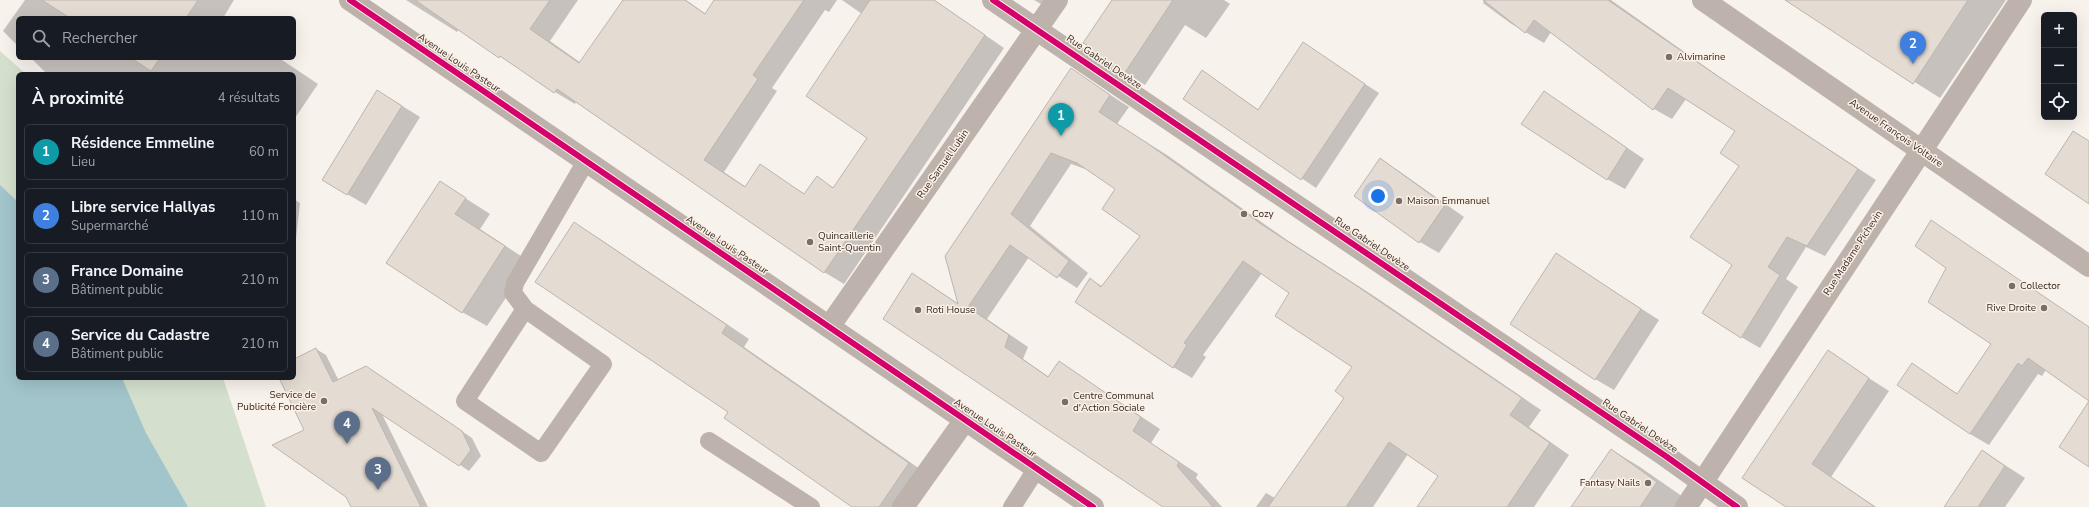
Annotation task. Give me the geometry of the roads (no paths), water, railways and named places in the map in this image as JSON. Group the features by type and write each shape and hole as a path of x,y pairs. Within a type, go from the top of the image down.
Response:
{"street":[{"name":"Avenue Louis Pasteur","path":"350,0 1093,507"},
{"name":"Rue Gabriel Devèze","path":"993,0 1038,29 1737,507"},
{"name":"Rue Samuel Lubin","path":"829,327 1057,0"},
{"name":"Avenue François Voltaire","path":"1703,0 1921,152 2089,266"},
{"name":"Rue Madame Pichevin","path":"1686,507 2021,0"},
{"path":"903,507 965,420"}],"lane":[{"path":"524,309 465,401 541,453 603,364 524,309 513,293 515,283 586,161"},
{"path":"709,440 811,507"},
{"path":"1012,507 1037,468"}],"water":[{"path":"0,185 16,200 16,380 123,380 146,433 188,507 0,507"}],"place":[{"name":"Alvimarine","path":"1669,57"},
{"name":"Libre service Hallyas","path":"1913,64"},
{"name":"Résidence Emmeline","path":"1061,136"},
{"name":"Maison Emmanuel","path":"1399,201"},
{"name":"Cozy","path":"1244,214"},
{"name":"Quincaillerie Saint-Quentin","path":"810,242"},
{"name":"Collector","path":"2012,286"},
{"name":"Rive Droite","path":"2044,308"},
{"name":"Roti House","path":"918,310"},
{"name":"Service de Publicité Foncière","path":"324,401"},
{"name":"Centre Communal d'Action Sociale","path":"1065,402"},
{"name":"Service du Cadastre","path":"347,444"},
{"name":"Fantasy Nails","path":"1648,483"},
{"name":"France Domaine","path":"378,490"}]}
